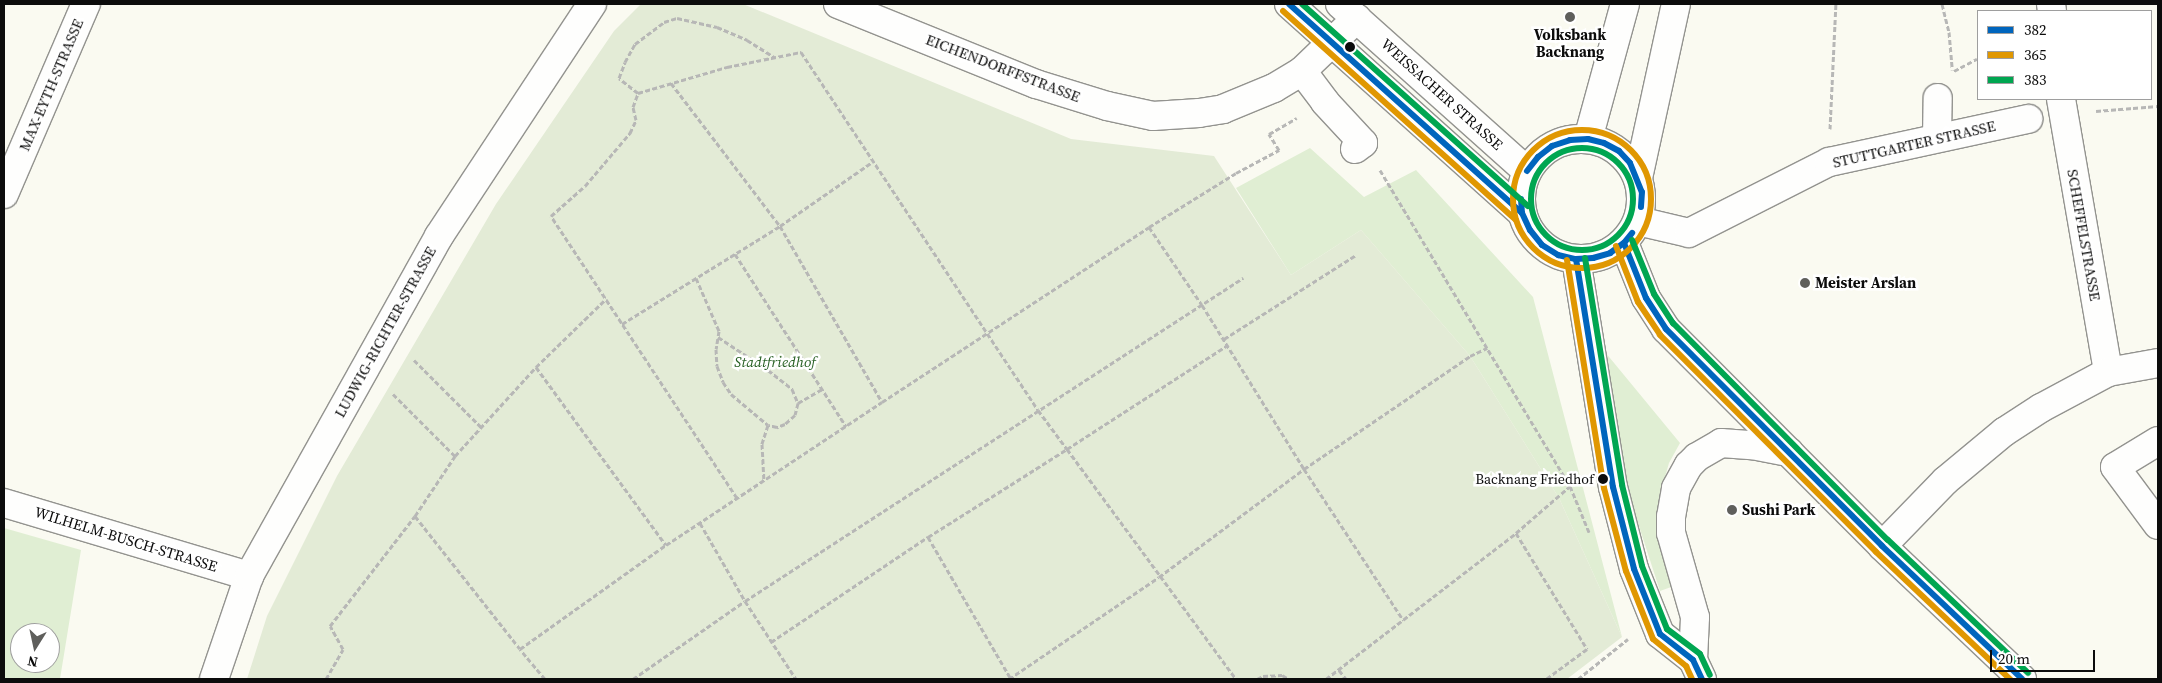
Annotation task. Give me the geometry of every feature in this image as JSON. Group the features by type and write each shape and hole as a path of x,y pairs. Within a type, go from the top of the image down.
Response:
{"street":[{"name":"MAX-EYTH-STRASSE","path":"4,194 86,4"},
{"name":"LUDWIG-RICHTER-STRASSE","path":"214,679 249,576 439,236 592,4"},
{"name":"EICHENDORFFSTRASSE","path":"838,4 1036,84 1107,106 1153,116 1199,113 1223,109 1274,88 1302,71 1332,44"},
{"path":"1289,4 1522,213 1530,230 1542,245 1558,255 1576,259 1593,258 1610,252 1631,232"},
{"path":"1588,139 1625,4"},
{"path":"1638,178 1676,4"},
{"name":"WEISSACHER STRASSE","path":"1332,44 1348,11 1527,171"},
{"path":"1302,71 1359,146"},
{"path":"1937,137 1938,98"},
{"name":"SCHEFFELSTRASSE","path":"2062,106 2108,372"},
{"name":"STUTTGARTER STRASSE","path":"1631,232 1689,233 1829,162 1937,137 2028,119"},
{"path":"1522,213 1522,192 1527,171 1538,157 1552,146 1570,140 1588,139 1604,143 1619,151 1630,164 1638,178 1642,192 1631,232 1646,298 1666,329 1882,546 2022,679"},
{"path":"1576,259 1613,487 1634,569 1660,634 1697,669"},
{"path":"1882,546 1945,481 2004,432 2040,408 2108,372 2158,364"},
{"path":"2158,441 2115,467 2158,526"},
{"path":"1697,669 1695,617 1671,533 1671,517 1676,488 1689,465 1697,457 1721,444 1752,445 1789,452"},
{"name":"WILHELM-BUSCH-STRASSE","path":"4,503 249,576"}],"path":[{"path":"1829,162 1836,4"},
{"path":"1942,4 1949,32 1952,73 1977,59"},
{"path":"638,93 619,78 625,62 635,44 664,22 677,18 717,27 747,40 774,58"},
{"path":"638,93 727,67 801,52 1038,410 1159,577 1236,679"},
{"path":"671,83 780,226 882,402"},
{"path":"638,93 633,106 636,120 630,133 585,186 551,216 737,498"},
{"path":"520,648 666,545 882,402 1149,227 1236,173 1279,150 1269,134 1325,102"},
{"path":"2062,106 2158,106"},
{"path":"1359,146 1487,348 1570,486 1592,539"},
{"path":"622,324 780,226 874,161"},
{"path":"1149,227 1228,344 1304,469 1403,620"},
{"path":"736,254 846,426"},
{"path":"1224,339 1356,255"},
{"path":"696,278 719,331 718,337 717,366 723,382 731,394 768,425 777,427 785,424 795,415 798,403 792,389 768,370 718,337"},
{"path":"632,679 745,601 1243,278"},
{"path":"326,679 343,649 330,626 415,516 455,456 536,367 606,298"},
{"path":"771,642 928,537 1228,344"},
{"path":"928,537 1010,679 1159,577 1304,469 1470,356 1487,348"},
{"path":"414,360 481,427"},
{"path":"536,367 666,545"},
{"path":"798,403 822,389"},
{"path":"393,394 455,456"},
{"path":"764,481 762,444 768,425"},
{"path":"1326,679 1516,533 1570,486"},
{"path":"415,516 545,679"},
{"path":"700,523 745,601 796,679"},
{"path":"1516,533 1587,649 1546,679"},
{"path":"1578,679 1631,636"},
{"path":"1339,670 1346,679"},
{"path":"1256,679 1273,675 1282,675 1289,679"}],"green space":[{"name":"Stadtfriedhof","path":"641,4 743,4 1071,139 1214,156 1291,275 1361,230 1470,356 1559,498 1622,637 1567,679 247,679 267,616 337,476 496,204 614,31"},
{"path":"1310,148 1364,197 1416,170 1533,297 1622,637 1559,498 1470,356 1361,230 1291,275 1236,188"},
{"path":"1605,352 1680,443 1669,463 1663,484 1674,586 1660,591 1626,486 1612,412"},
{"path":"4,528 81,550 60,679 4,679"}],"transit line":[{"name":"382","path":"1289,4 1522,213"},
{"name":"383","path":"1302,4 1528,206"},
{"name":"365","path":"1283,11 1516,220"},
{"name":"365","path":"1582,130 1608,135 1631,150 1646,173 1651,199 1646,225 1631,248 1608,263 1582,268 1556,263 1533,248 1518,225 1513,199 1518,173 1533,150 1556,135 1582,130"},
{"name":"382","path":"1527,171 1538,157 1552,146 1570,140 1588,139 1604,143 1619,151 1630,163 1642,192 1641,207"},
{"name":"383","path":"1582,148 1602,152 1618,163 1629,179 1633,199 1629,219 1618,235 1602,246 1582,250 1562,246 1546,235 1535,219 1531,199 1535,179 1546,163 1562,152 1582,148"},
{"name":"382","path":"1521,199 1522,213 1530,230 1542,245 1558,255 1576,259 1593,258 1610,253 1624,243 1632,233"},
{"name":"383","path":"1632,240 1654,294 1673,323 1888,540 2028,673"},
{"name":"382","path":"1624,243 1646,298 1666,329 1882,546 2022,679"},
{"name":"365","path":"1616,246 1638,302 1660,335 1876,552 2010,679"},
{"name":"383","path":"1585,258 1622,485 1642,566 1667,629 1700,654 1710,675"},
{"name":"382","path":"1576,259 1613,487 1634,569 1660,634 1693,660 1702,679"},
{"name":"365","path":"1567,260 1604,488 1626,571 1653,639 1686,666 1692,679"}],"place":[{"name":"Volksbank Backnang","path":"1570,17"},
{"name":"Meister Arslan","path":"1805,283"},
{"name":"Backnang Friedhof","path":"1603,479"},
{"name":"Sushi Park","path":"1732,510"}]}
